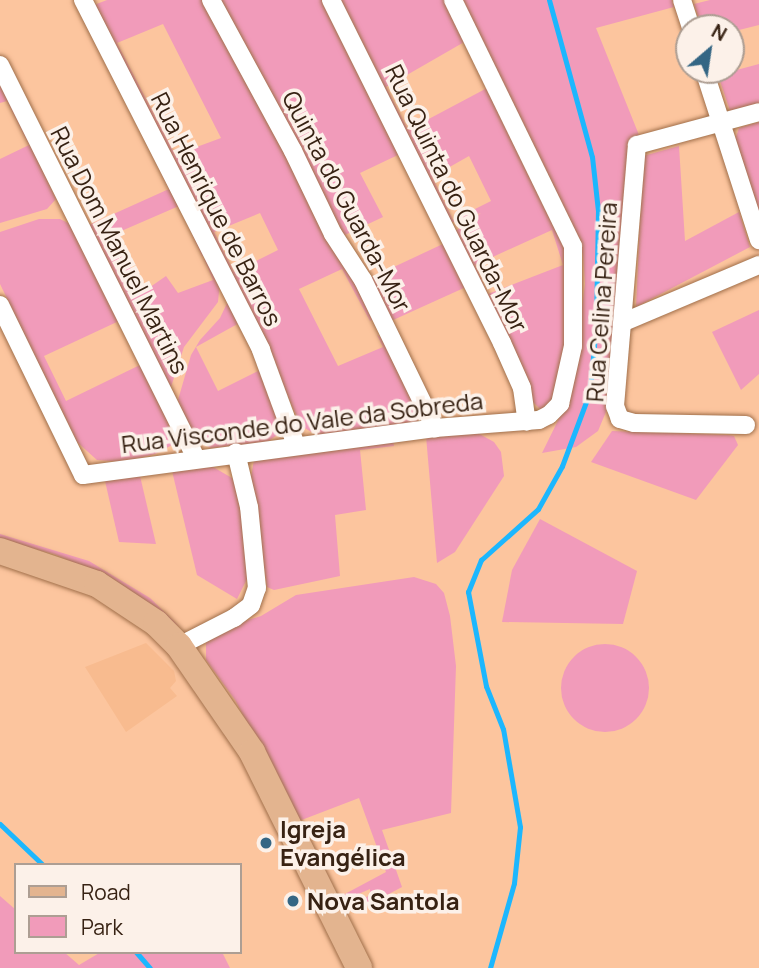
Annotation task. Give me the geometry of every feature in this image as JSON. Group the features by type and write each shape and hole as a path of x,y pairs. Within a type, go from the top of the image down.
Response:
{"main road":[{"path":"0,551 97,584 146,616 178,646 252,752 359,968"}],"street":[{"name":"Rua Henrique de Barros","path":"83,0 261,350 296,445"},
{"name":"Quinta do Guarda-Mor","path":"211,0 293,150 333,234 363,280 435,428"},
{"name":"Rua Quinta do Guarda-Mor","path":"331,0 502,343 522,388 527,422"},
{"path":"453,0 573,246 577,307 568,382 560,404 539,421 527,422"},
{"name":"Rua Dom Manuel Martins","path":"0,65 196,458"},
{"path":"708,84 759,240"},
{"path":"721,123 759,112"},
{"name":"Rua Celina Pereira","path":"721,123 637,145 615,406 620,419 634,424 746,425"},
{"path":"624,322 759,265"},
{"name":"Rua Visconde do Vale da Sobreda","path":"0,305 83,475 435,428 527,422"},
{"path":"178,646 234,618 251,606 257,588 251,518 236,453"}],"shaded area":[{"path":"146,643 174,671 176,681 170,688 177,696 126,732 85,667"}],"green space":[{"path":"107,0 206,0 374,319 370,321 342,269 299,289 338,366 383,347 377,335 388,342 420,417 415,424 317,435 301,426 263,341 94,5","holes":["163,24 221,138 175,155 117,43","260,213 278,250 234,272 214,232"]},
{"path":"215,0 327,0 400,154 360,173 383,217 345,235 356,256"},
{"path":"336,0 445,0 466,41 386,87 408,130 489,87 566,247 566,341 552,404 541,410 532,401 454,232 481,213 450,223","holes":["469,156 491,201 453,220 432,177","552,230 563,265 488,294 475,265"]},
{"path":"461,0 672,0 674,7 596,28 639,135 633,140 608,407 598,431 576,447 542,453 571,394 585,284 583,255 572,224"},
{"path":"710,0 759,0 759,25 745,28 745,14 697,14 694,4"},
{"path":"77,5 208,253 202,256 179,206 119,232 137,286 143,292 166,276 178,293 213,280 204,259 210,256 220,282 218,302 184,347 170,390 89,225 169,189"},
{"path":"759,64 759,103 730,111 721,84 745,84 745,68"},
{"path":"0,80 56,199 47,209 0,223 0,159 29,145 7,101 0,103"},
{"path":"759,122 759,220 735,140 739,128"},
{"path":"679,146 685,241 739,212 750,247 636,307 643,156"},
{"path":"39,219 60,219 74,226 119,321 44,356 66,401 144,363 176,443 155,454 123,462 97,460 77,442 0,284 0,232"},
{"path":"445,243 466,287 391,321 366,280"},
{"path":"229,299 241,322 196,347 218,391 262,369 283,431 267,442 211,448 193,438 178,400 191,355 200,340 220,318"},
{"path":"759,310 759,374 741,390 712,332"},
{"path":"474,431 494,442 501,452 504,476 455,552 437,563 426,436"},
{"path":"612,431 728,435 734,436 738,445 696,500 591,462"},
{"path":"393,440 394,446 360,450 366,510 335,515 340,576 274,590 267,587 251,477 254,460"},
{"path":"213,467 232,478 238,488 251,571 237,599 197,575 172,471"},
{"path":"140,476 156,544 119,542 105,481"},
{"path":"540,519 637,571 623,624 502,622 512,570"},
{"path":"0,534 89,561 150,598 180,627 116,581 54,554 0,540"},
{"path":"414,577 436,584 444,593 450,616 456,666 451,813 382,830 402,887 355,912 353,905 370,895 370,889 349,898 343,895 386,872 359,798 299,821 235,700 206,660 206,643 227,627 261,616 296,595"},
{"path":"605,644 622,647 636,657 646,671 649,688 646,705 636,719 622,729 605,732 588,729 574,719 564,705 561,688 564,671 574,657 588,647"},
{"path":"0,896 14,908 14,954 66,954 79,965 98,954 223,954 230,968 0,968"}],"waterway":[{"path":"490,968 514,883 520,827 503,729 486,686 468,592 481,560 538,509 562,466 590,391 596,324 598,211 592,157 549,0"},
{"path":"0,824 41,863"},
{"path":"138,954 150,968"}],"place":[{"name":"Igreja Evangélica","path":"266,843"},
{"name":"Nova Santola","path":"293,901"}]}
